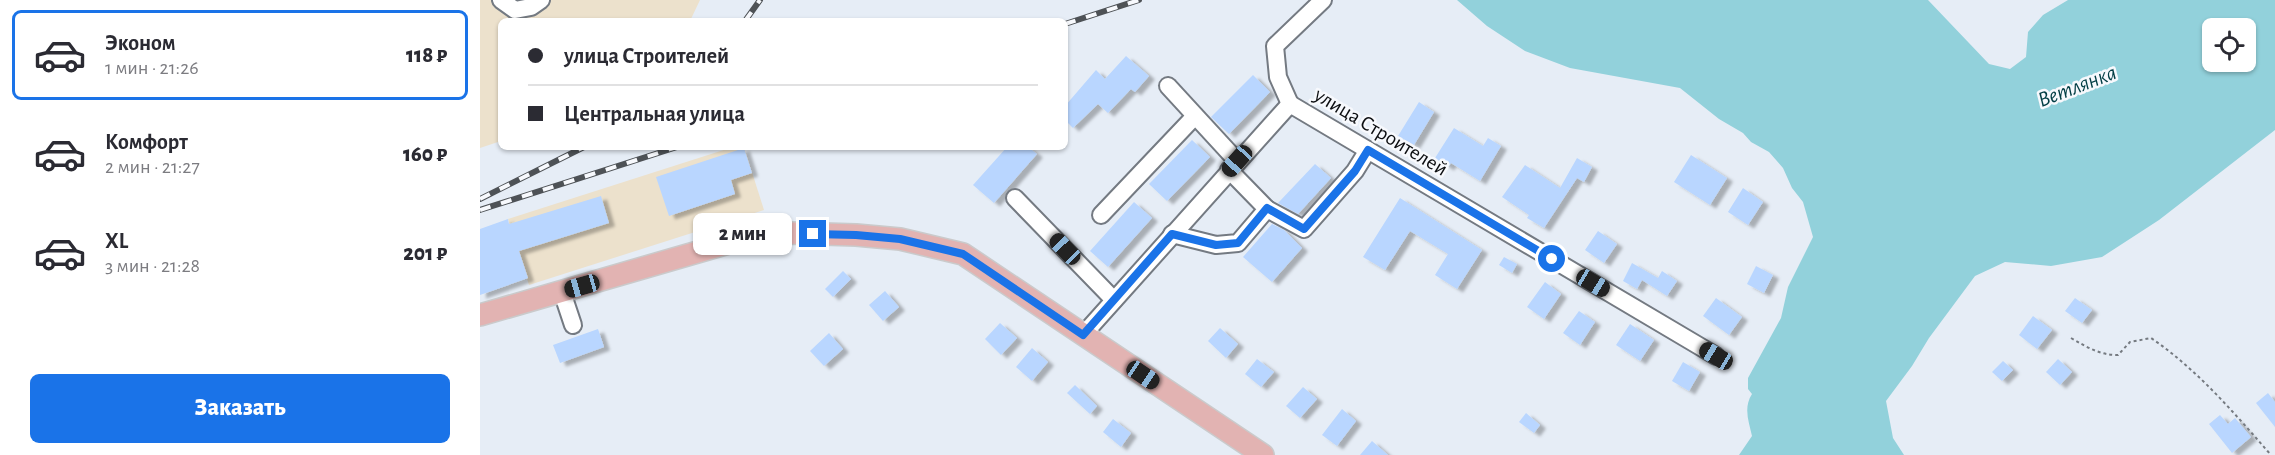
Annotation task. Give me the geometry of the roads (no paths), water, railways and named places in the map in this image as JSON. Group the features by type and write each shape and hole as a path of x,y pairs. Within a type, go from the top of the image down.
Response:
{"main road":[{"path":"480,315 746,238 791,233 900,239 963,254 1263,455"}],"street":[{"path":"501,0 515,10 531,7 541,0"},
{"path":"1290,104 1278,77 1275,46 1323,0"},
{"path":"1168,86 1195,116 1267,208 1304,229 1355,171 1368,150"},
{"name":"улица Строителей","path":"1083,335 1290,104 1716,356"},
{"path":"1101,215 1195,116"},
{"path":"1015,198 1114,300"},
{"path":"1172,234 1216,245 1238,243 1267,208"},
{"path":"562,292 573,325"}],"water":[{"name":"Ветлянка","path":"1457,0 1928,0 1989,64 2010,69 2026,57 2028,32 2043,15 2068,0 2275,0 2275,130 2159,220 2102,257 2051,266 2005,262 1975,276 1886,401 1893,438 1904,455 1739,455 1752,436 1748,404 1752,394 1748,389 1748,378 1781,318 1788,287 1813,237 1803,202 1792,188 1783,168 1769,152 1719,119 1680,88 1570,68 1525,51 1487,26"}],"railway":[{"path":"747,18 760,0"},
{"path":"1068,23 1139,0"},
{"path":"480,199 578,150"},
{"path":"480,210 668,150"}]}
